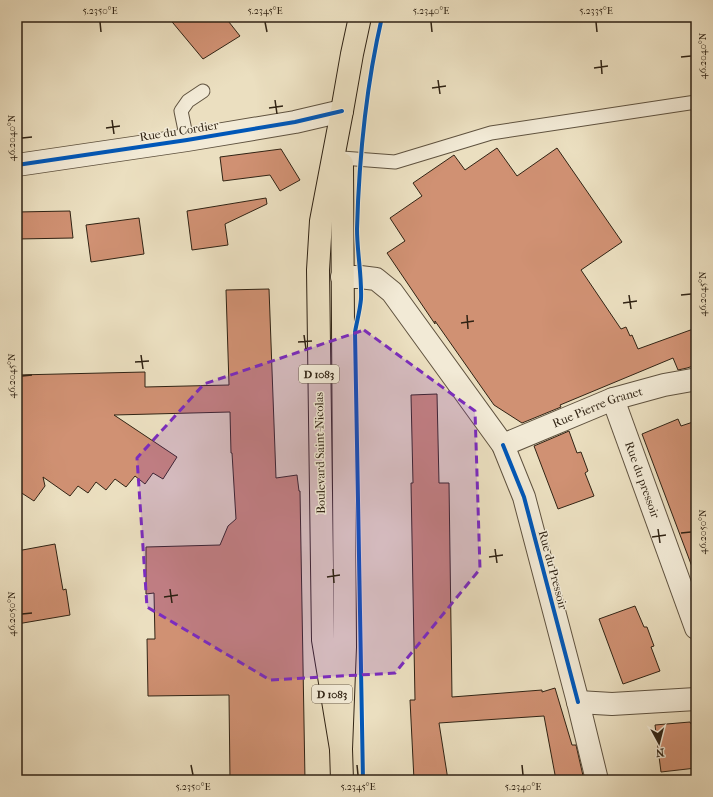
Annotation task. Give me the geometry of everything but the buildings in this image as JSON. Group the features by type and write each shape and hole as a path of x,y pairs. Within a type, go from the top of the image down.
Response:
{"main road":[{"name":"Boulevard Saint-Nicolas","path":"342,749 323,640 318,270 321,221 360,17"},
{"name":"Boulevard Saint-Nicolas","path":"342,110 342,277 346,647 342,780"}],"street":[{"name":"Rue du Cordier","path":"17,165 188,140 295,122 342,110"},
{"name":"Rue du Pressoir","path":"342,277 376,279 392,292 504,445 524,498 597,780"},
{"name":"Rue Pierre Granet","path":"504,445 614,399 664,385 696,380"},
{"name":"Rue du pressoir","path":"614,399 696,628"},
{"path":"578,702 612,704 696,699"}],"lane":[{"path":"188,140 181,111 188,101 203,91"},
{"path":"342,158 395,162 491,133 696,102"}],"highlighted area":[{"path":"364,330 475,411 480,569 395,673 270,680 147,607 137,458 204,384"}],"cycle path":[{"path":"363,780 355,332 361,303 361,290 357,229 364,122 376,43 382,17"},
{"path":"17,165 187,140 295,122 342,111"},
{"path":"503,445 524,497 578,702"}]}
